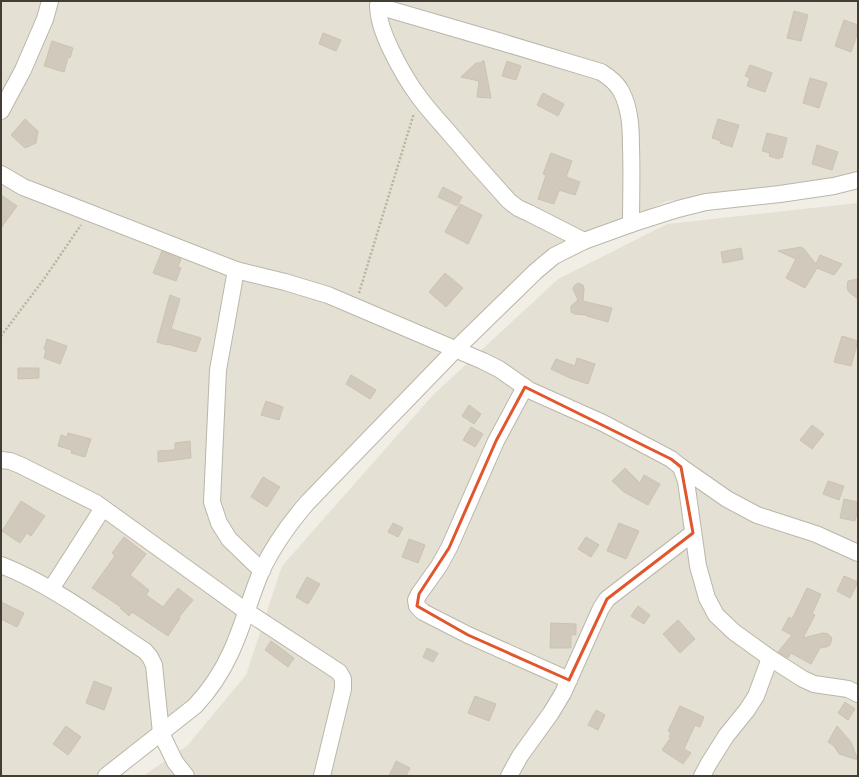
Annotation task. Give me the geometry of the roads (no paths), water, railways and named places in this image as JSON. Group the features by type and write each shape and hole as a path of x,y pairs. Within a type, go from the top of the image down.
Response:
{"street":[{"path":"1,111 23,70 50,1"},
{"path":"584,241 518,208 509,201 419,97 398,63 383,31 379,18 378,4 601,72 612,79 620,89 627,106 630,125 632,161 631,224"},
{"path":"1,174 24,187 236,270 286,282 328,295 483,360 499,369 525,388 603,423 671,459 727,499 757,515 816,534 858,553"},
{"path":"106,776 195,706 207,693 220,674 231,652 262,572 278,540 307,503 456,349 535,272 554,256 584,241 631,224 706,202 780,194 834,186 858,180"},
{"path":"236,270 218,370 212,502 219,523 229,539 262,572"},
{"path":"525,388 496,441 449,548 439,566 416,600 417,606 423,612 468,635 568,680"},
{"path":"1,460 10,461 20,465 103,508 246,611 339,672 343,679 343,689 322,776"},
{"path":"681,467 686,481 698,566 707,598 716,615 734,632 802,679 814,684 848,689 858,694"},
{"path":"50,589 103,508"},
{"path":"509,776 520,756 551,713 562,693 601,608 607,599 693,533"},
{"path":"1,565 50,589 145,651 154,665 161,733 174,762 186,776"},
{"path":"702,776 726,736 756,696 770,658"}]}
